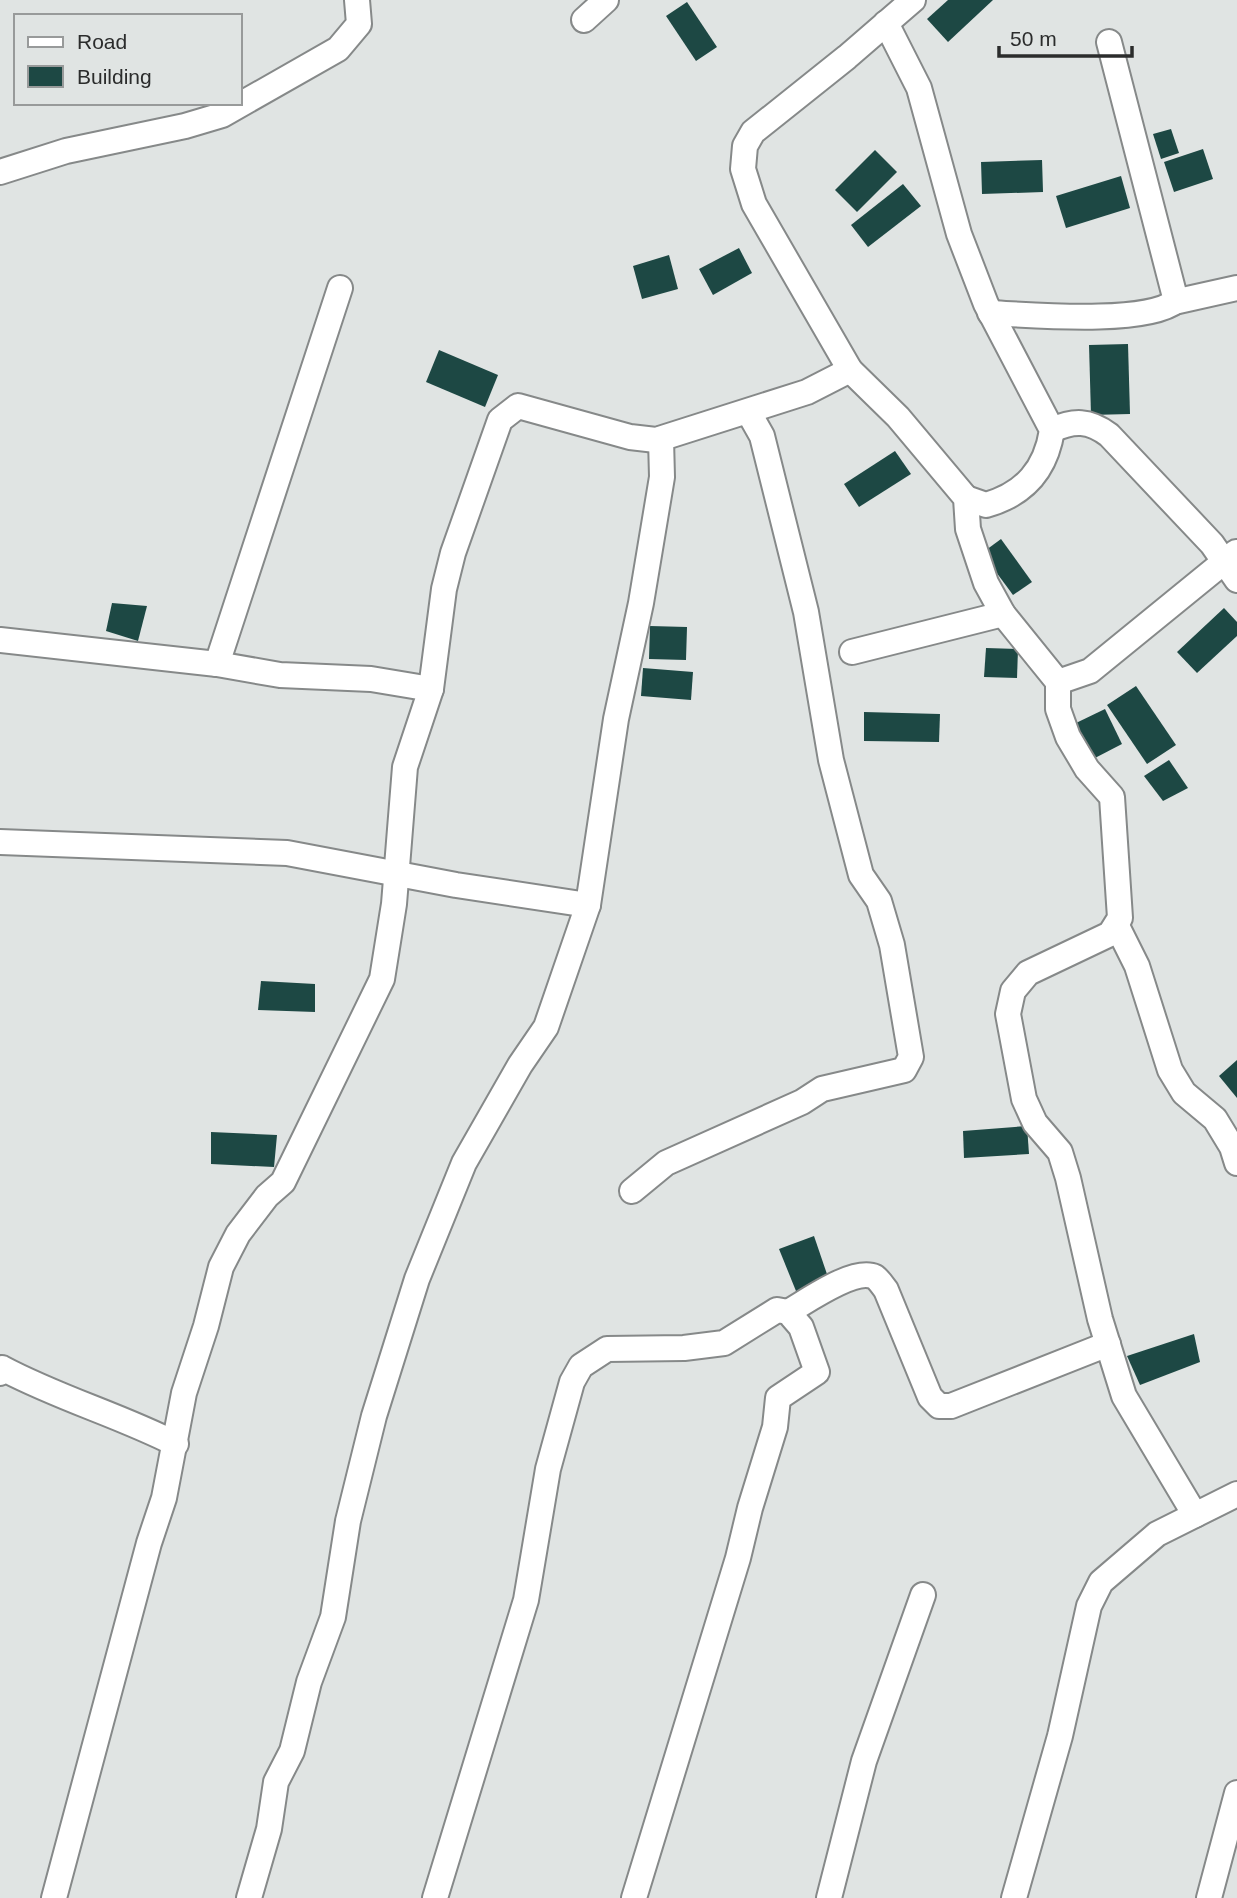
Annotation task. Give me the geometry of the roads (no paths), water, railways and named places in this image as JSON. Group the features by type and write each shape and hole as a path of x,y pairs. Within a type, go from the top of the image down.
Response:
{"street":[{"path":"242,104 338,49 359,24 357,0"},
{"path":"584,20 607,0"},
{"path":"886,23 919,88 959,234 990,313 1052,430 1044,460 1036,475 1021,490 986,505 966,498 898,417 850,370 754,204 743,169 745,146 753,132 913,0"},
{"path":"1109,42 1176,295 1174,302"},
{"path":"0,172 66,151 185,126 222,115 240,105"},
{"path":"217,664 340,288"},
{"path":"990,313 1074,318 1124,314 1237,288"},
{"path":"54,1898 149,1543 164,1498 184,1393 206,1326 221,1267 238,1234 267,1196 283,1182 340,1059 382,979 394,904 405,766 431,689 444,589 453,553 499,420 518,406 630,437 661,439 807,392 850,370"},
{"path":"632,1191 666,1163 802,1102 822,1089 904,1069 911,1057 892,945 879,901 862,875 831,760 803,599 762,436 748,413"},
{"path":"1052,430 1067,423 1081,422 1094,424 1109,435 1233,564 1090,671 1058,682"},
{"path":"249,1898 269,1829 276,1782 292,1751 309,1682 333,1617 348,1521 374,1416 417,1279 464,1163 520,1065 546,1027 588,905 616,719 641,603 662,477 661,439"},
{"path":"966,498 968,529 986,583 1003,614 1058,682 1058,709 1068,737 1087,769 1112,797 1120,918 1117,926 1110,934 1028,974 1013,992 1008,1014 1024,1099 1035,1123 1060,1152 1108,1344 1124,1396 1195,1515"},
{"path":"852,652 1003,614"},
{"path":"0,640 217,664 280,675 371,679 431,689"},
{"path":"0,842 287,853 588,905"},
{"path":"1117,926 1137,966 1170,1069 1184,1093 1215,1119 1232,1147 1237,1163"},
{"path":"788,1312 845,1279 864,1275 875,1278 886,1290 930,1397 939,1406 951,1406 1108,1344"},
{"path":"435,1898 526,1600 548,1469 572,1382 581,1366 607,1349 684,1348 724,1343 777,1310 788,1312 801,1327 817,1372 778,1398 775,1427 738,1558 634,1898"},
{"path":"1,1369 52,1394 130,1420 176,1444"},
{"path":"1014,1898 1060,1736 1090,1606 1101,1582 1157,1534 1237,1494"},
{"path":"829,1898 864,1761 923,1595"},
{"path":"1209,1898 1237,1793"}]}
